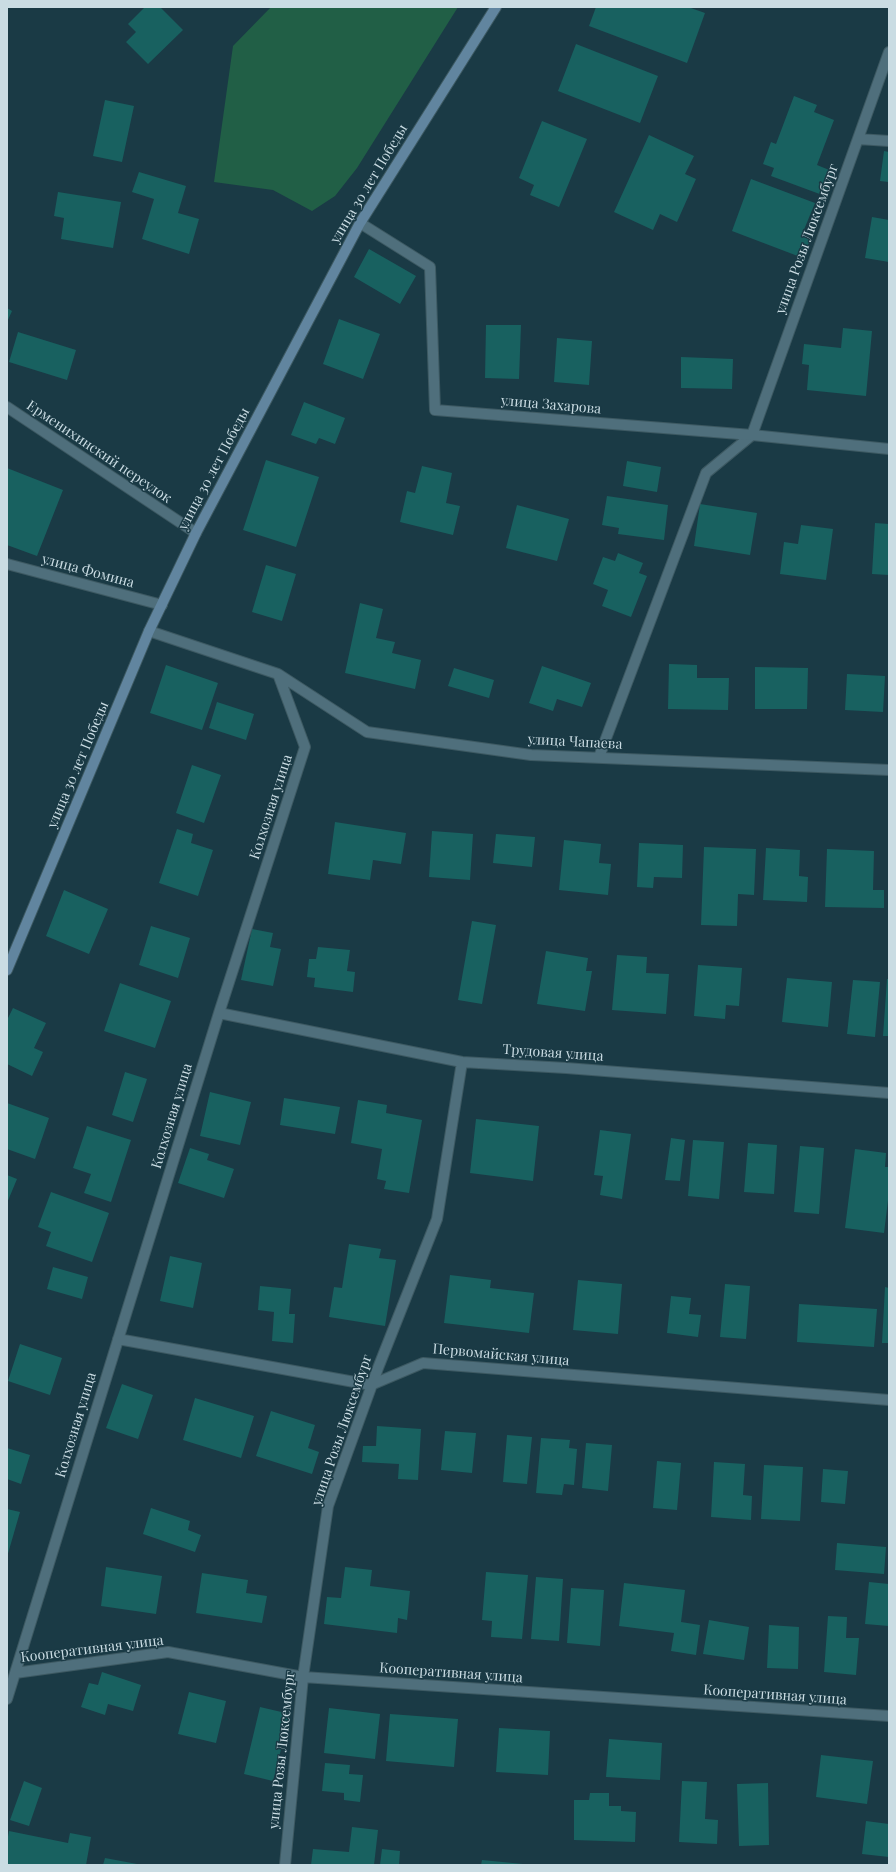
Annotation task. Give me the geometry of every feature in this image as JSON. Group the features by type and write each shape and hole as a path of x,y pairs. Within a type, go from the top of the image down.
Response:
{"main road":[{"name":"улица 30 лет Победы","path":"7,970 149,631 196,533 360,223 496,7"}],"street":[{"name":"улица Розы Люксембург","path":"752,435 889,52"},
{"path":"858,139 889,141"},
{"name":"улица Захарова","path":"360,223 430,267 435,410 752,435 889,449"},
{"name":"Ерменихинский переулок","path":"7,407 196,533"},
{"path":"599,757 706,473 752,435"},
{"name":"улица Фомина","path":"7,564 162,604"},
{"path":"149,631 278,674"},
{"name":"улица Чапаева","path":"278,674 367,732 531,755 889,770"},
{"name":"Колхозная улица","path":"7,1699 219,1013 305,747 278,674"},
{"name":"Трудовая улица","path":"219,1013 462,1062 566,1068 889,1094"},
{"name":"улица Розы Люксембург","path":"285,1865 303,1677 328,1506 371,1386 437,1219 462,1062"},
{"path":"118,1339 371,1386"},
{"name":"Первомайская улица","path":"371,1386 423,1363 889,1400"},
{"name":"Кооперативная улица","path":"15,1673 168,1652 303,1677 889,1716"}],"green space":[{"path":"271,7 458,7 357,168 335,196 312,211 273,190 214,182 233,46"}],"building":[{"path":"145,7 160,7 183,30 148,64 126,42 136,32 128,24"},
{"path":"596,7 688,7 705,13 687,63 589,26"},
{"path":"576,44 658,76 640,123 558,91"},
{"path":"794,96 817,105 814,112 834,120 817,165 834,172 825,196 771,176 774,168 763,164 771,142 776,144"},
{"path":"105,100 134,106 122,162 93,156"},
{"path":"542,121 587,139 559,207 530,195 534,185 519,178"},
{"path":"649,135 694,156 685,174 696,179 677,222 660,214 653,230 614,212"},
{"path":"884,151 889,152 889,182 880,181"},
{"path":"139,172 186,186 178,213 199,219 189,254 142,239 154,199 132,192"},
{"path":"751,179 815,203 803,232 812,235 803,258 732,231"},
{"path":"58,192 121,202 113,248 61,239 64,218 54,216"},
{"path":"872,217 889,220 889,262 865,258"},
{"path":"369,249 416,276 400,304 354,277"},
{"path":"7,308 12,311 7,322"},
{"path":"339,319 380,334 363,379 323,364"},
{"path":"486,325 521,325 519,379 485,378"},
{"path":"843,328 872,331 866,396 807,390 809,365 802,364 804,344 841,348"},
{"path":"18,332 76,350 67,380 9,362"},
{"path":"557,338 592,341 589,385 554,382"},
{"path":"681,357 733,359 732,389 681,388"},
{"path":"304,402 345,418 335,444 319,438 316,444 291,435"},
{"path":"266,460 319,477 296,547 243,530"},
{"path":"627,461 661,467 657,492 623,486"},
{"path":"422,466 452,473 446,503 460,506 453,535 400,522 407,491 415,493"},
{"path":"7,468 63,490 37,556 7,545"},
{"path":"607,496 668,505 664,540 618,534 619,528 602,525"},
{"path":"700,504 757,513 750,555 694,546"},
{"path":"517,505 569,519 557,561 506,548"},
{"path":"875,523 889,524 889,575 872,574"},
{"path":"801,525 833,529 826,580 780,574 784,542 798,544"},
{"path":"618,553 643,563 639,573 647,576 631,617 602,606 608,590 593,584 603,557 615,561"},
{"path":"266,565 296,574 282,621 252,612"},
{"path":"360,603 383,609 376,638 395,642 392,653 421,660 415,689 345,673"},
{"path":"669,664 697,665 697,678 729,678 728,710 668,709"},
{"path":"166,665 218,683 202,730 150,713"},
{"path":"542,666 591,683 582,707 557,699 553,711 529,703"},
{"path":"755,667 808,668 807,709 755,709"},
{"path":"454,668 494,680 489,698 448,686"},
{"path":"847,674 885,676 883,712 845,710"},
{"path":"217,702 254,714 246,740 209,728"},
{"path":"192,765 221,775 204,823 176,813"},
{"path":"335,822 406,833 401,864 373,860 370,880 328,874"},
{"path":"177,829 193,834 191,843 213,850 198,896 159,883"},
{"path":"432,831 473,834 470,880 429,877"},
{"path":"496,834 535,837 532,867 493,863"},
{"path":"564,840 601,844 599,863 611,864 608,895 559,890"},
{"path":"639,843 683,845 682,878 654,877 653,888 637,887"},
{"path":"704,847 756,849 754,895 738,894 737,926 701,925"},
{"path":"766,848 800,850 799,876 808,877 807,902 763,900"},
{"path":"827,849 874,851 873,890 884,890 884,908 825,907"},
{"path":"64,890 108,909 89,954 46,936"},
{"path":"472,921 496,925 482,1004 458,1000"},
{"path":"151,926 190,938 178,978 139,965"},
{"path":"252,929 273,933 270,947 281,949 273,986 241,980"},
{"path":"318,947 350,950 347,971 355,972 353,992 314,987 315,978 307,977 309,959 316,959"},
{"path":"546,951 588,958 586,971 592,971 585,1011 537,1004"},
{"path":"617,955 647,957 646,973 669,974 666,1014 612,1010"},
{"path":"698,965 742,968 739,1006 726,1005 725,1019 694,1016"},
{"path":"787,978 832,982 828,1027 782,1022"},
{"path":"887,979 889,979 889,1036 883,1036"},
{"path":"853,980 880,982 875,1037 847,1034"},
{"path":"120,983 171,1001 155,1048 104,1031"},
{"path":"13,1008 46,1023 34,1048 43,1052 32,1076 7,1064 7,1020"},
{"path":"125,1072 147,1079 133,1122 112,1115"},
{"path":"210,1092 251,1102 240,1145 200,1136"},
{"path":"284,1098 340,1107 335,1134 280,1125"},
{"path":"358,1100 387,1105 386,1113 422,1120 409,1193 384,1189 386,1181 377,1179 382,1149 351,1143"},
{"path":"7,1103 49,1118 35,1159 7,1149"},
{"path":"476,1119 539,1126 533,1181 470,1173"},
{"path":"87,1126 131,1140 111,1202 84,1193 91,1174 73,1168"},
{"path":"600,1130 631,1134 622,1199 600,1195 603,1176 594,1175"},
{"path":"671,1138 685,1140 680,1181 665,1180"},
{"path":"693,1140 724,1142 719,1199 688,1196"},
{"path":"748,1143 777,1145 774,1194 744,1192"},
{"path":"800,1146 824,1148 819,1214 794,1212"},
{"path":"190,1148 209,1154 207,1160 234,1169 224,1198 178,1183"},
{"path":"855,1149 886,1153 885,1167 889,1167 889,1192 884,1233 845,1228"},
{"path":"7,1175 17,1179 7,1203"},
{"path":"51,1192 109,1213 92,1262 46,1246 51,1232 38,1227"},
{"path":"349,1244 381,1249 379,1258 396,1260 385,1326 329,1317 334,1287 342,1288"},
{"path":"170,1256 202,1263 193,1308 160,1301"},
{"path":"53,1267 88,1277 82,1299 47,1289"},
{"path":"450,1275 491,1280 490,1288 534,1293 529,1333 444,1323"},
{"path":"578,1280 622,1284 618,1334 573,1330"},
{"path":"725,1284 750,1286 746,1339 720,1337"},
{"path":"260,1286 291,1289 289,1314 295,1314 293,1343 272,1341 274,1312 258,1310"},
{"path":"885,1287 889,1288 889,1343 882,1343"},
{"path":"671,1296 691,1298 689,1314 701,1315 698,1337 667,1333"},
{"path":"799,1304 877,1309 874,1347 797,1342"},
{"path":"20,1344 62,1358 50,1395 8,1381"},
{"path":"122,1384 153,1395 138,1439 106,1428"},
{"path":"195,1398 254,1416 241,1458 183,1440"},
{"path":"271,1411 315,1425 308,1448 319,1452 312,1474 256,1456"},
{"path":"377,1426 421,1429 418,1480 398,1479 399,1464 362,1462 363,1446 376,1446"},
{"path":"445,1431 476,1433 472,1473 441,1470"},
{"path":"507,1435 532,1437 527,1484 503,1482"},
{"path":"541,1438 570,1440 569,1448 577,1449 574,1485 564,1484 562,1495 536,1493"},
{"path":"586,1443 612,1445 608,1491 582,1488"},
{"path":"7,1448 30,1455 21,1484 7,1479"},
{"path":"657,1461 681,1463 677,1510 653,1508"},
{"path":"714,1462 745,1464 743,1495 752,1496 751,1520 711,1517"},
{"path":"764,1465 803,1467 800,1521 761,1519"},
{"path":"823,1469 848,1471 845,1504 821,1502"},
{"path":"151,1508 190,1521 188,1530 201,1535 195,1552 143,1534"},
{"path":"7,1509 20,1512 7,1557"},
{"path":"837,1543 886,1547 884,1574 835,1570"},
{"path":"106,1567 162,1576 156,1614 101,1606"},
{"path":"345,1567 372,1570 370,1586 410,1591 407,1620 398,1618 397,1633 324,1624 327,1597 341,1598"},
{"path":"486,1572 528,1575 522,1639 491,1637 492,1621 482,1620"},
{"path":"202,1573 248,1580 246,1593 267,1596 262,1623 196,1613"},
{"path":"536,1577 563,1579 559,1641 531,1639"},
{"path":"869,1582 889,1584 889,1626 865,1624"},
{"path":"624,1583 685,1590 681,1622 700,1625 696,1655 671,1651 674,1633 619,1626"},
{"path":"571,1588 604,1590 600,1646 567,1643"},
{"path":"828,1616 847,1617 846,1638 859,1638 856,1675 824,1672"},
{"path":"709,1620 749,1627 744,1660 703,1654"},
{"path":"769,1625 799,1627 798,1669 767,1668"},
{"path":"102,1672 141,1685 133,1711 108,1704 105,1715 81,1707 89,1683 98,1685"},
{"path":"189,1692 226,1701 216,1743 178,1734"},
{"path":"260,1707 290,1714 273,1781 244,1774"},
{"path":"329,1708 380,1714 375,1759 324,1753"},
{"path":"390,1714 458,1719 454,1767 386,1761"},
{"path":"499,1728 550,1731 548,1775 496,1772"},
{"path":"609,1739 662,1743 660,1780 606,1777"},
{"path":"821,1755 873,1761 867,1804 816,1797"},
{"path":"325,1763 350,1765 349,1774 363,1775 360,1802 344,1800 344,1793 322,1791"},
{"path":"24,1781 42,1788 29,1826 10,1820"},
{"path":"682,1781 707,1782 705,1819 718,1820 717,1844 679,1842"},
{"path":"768,1783 769,1845 739,1846 737,1784"},
{"path":"590,1793 609,1793 609,1806 621,1806 621,1811 636,1812 635,1842 574,1840 574,1800 589,1800"},
{"path":"866,1821 889,1824 889,1857 862,1854"},
{"path":"352,1827 378,1830 374,1865 311,1865 313,1849 349,1852"},
{"path":"9,1831 68,1843 70,1833 91,1837 86,1865 7,1865 7,1842"},
{"path":"382,1849 400,1851 399,1865 380,1865"},
{"path":"105,1858 137,1864 137,1865 103,1865"},
{"path":"482,1860 523,1864 523,1865 481,1865"}]}
